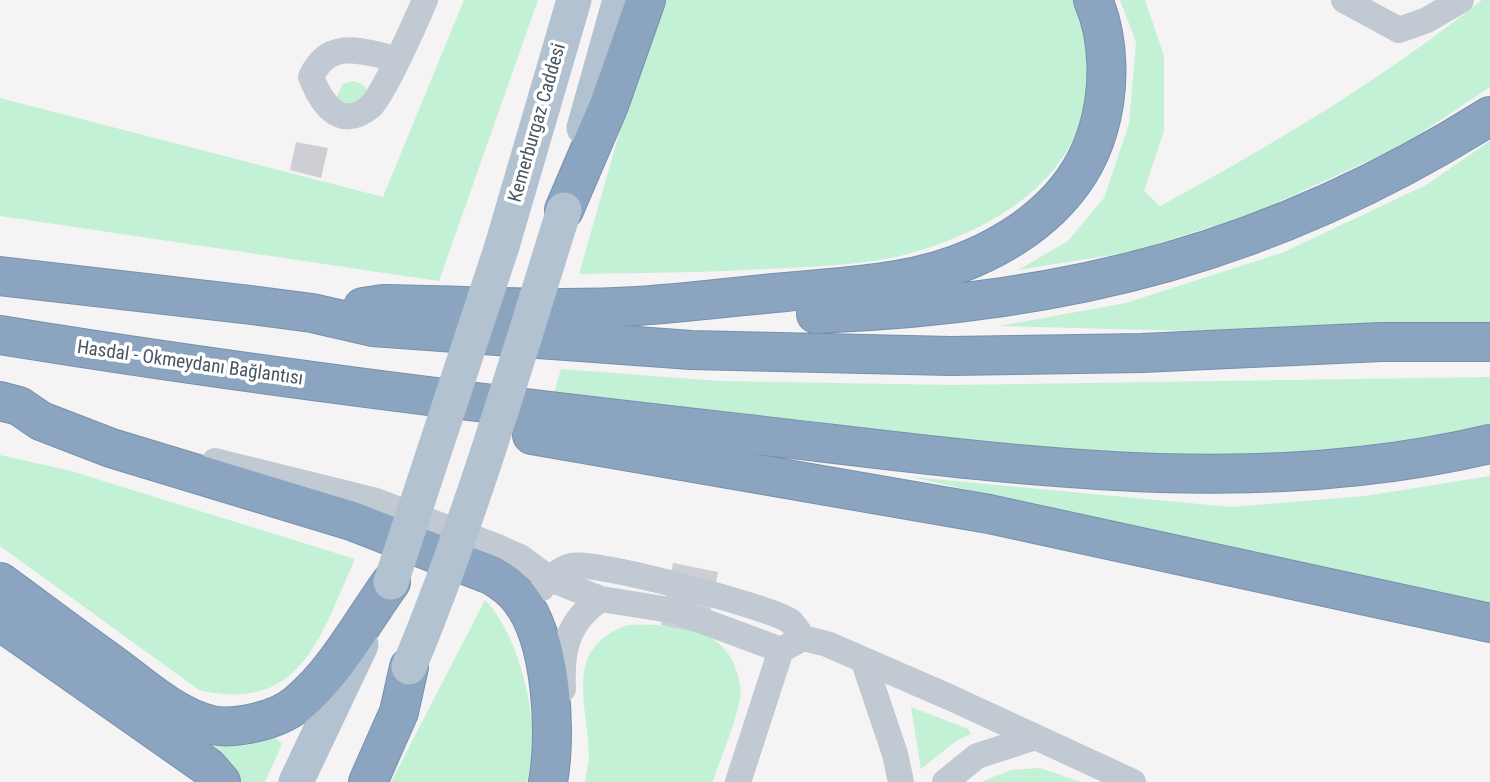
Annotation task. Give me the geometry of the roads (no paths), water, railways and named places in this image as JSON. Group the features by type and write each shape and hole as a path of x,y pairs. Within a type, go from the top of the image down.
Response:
{"highway":[{"path":"564,209 609,105 646,0"},
{"path":"312,313 383,304 637,306 862,285 907,277 971,259 1029,227 1053,207 1073,182 1093,147 1103,114 1106,78 1104,41 1093,0"},
{"path":"637,306 691,314 736,316 890,310 976,303 1104,280 1250,236 1310,213 1425,157 1490,116"},
{"path":"0,276 312,313 373,327 444,335 779,353 964,356 1142,353 1381,342 1490,342"},
{"name":"Hasdal - Okmeydanı Bağlantısı","path":"0,335 381,391 876,449 1120,472 1219,475 1318,471 1388,463 1490,444"},
{"path":"381,391 414,411 1002,516 1490,623"},
{"path":"0,401 19,406 41,421 111,448 352,522 491,575 510,586 529,612 543,651 552,728 548,782"},
{"path":"0,417 41,421"},
{"path":"0,582 157,698 186,716 212,725 231,726 251,723 295,706 331,667 391,582"},
{"path":"0,621 208,767 221,782"},
{"path":"368,782 398,712 409,667"}],"main road":[{"name":"Kemerburgaz Caddesi","path":"296,782 391,582 502,246 575,0"},
{"path":"349,782 409,667 463,528 564,209 620,0"}],"lane":[{"path":"397,59 425,0"},
{"path":"1344,0 1399,30 1427,20 1461,0"},
{"path":"41,421 83,425 373,500 500,548 550,579 601,599 676,611 827,644 1133,782"},
{"path":"529,612 550,579 571,566 595,565 684,585 791,636"},
{"path":"562,782 565,748 562,661 572,625 587,608 601,599"},
{"path":"738,782 791,636"},
{"path":"864,662 895,754 901,782"},
{"path":"945,782 977,756 1036,737"}]}
